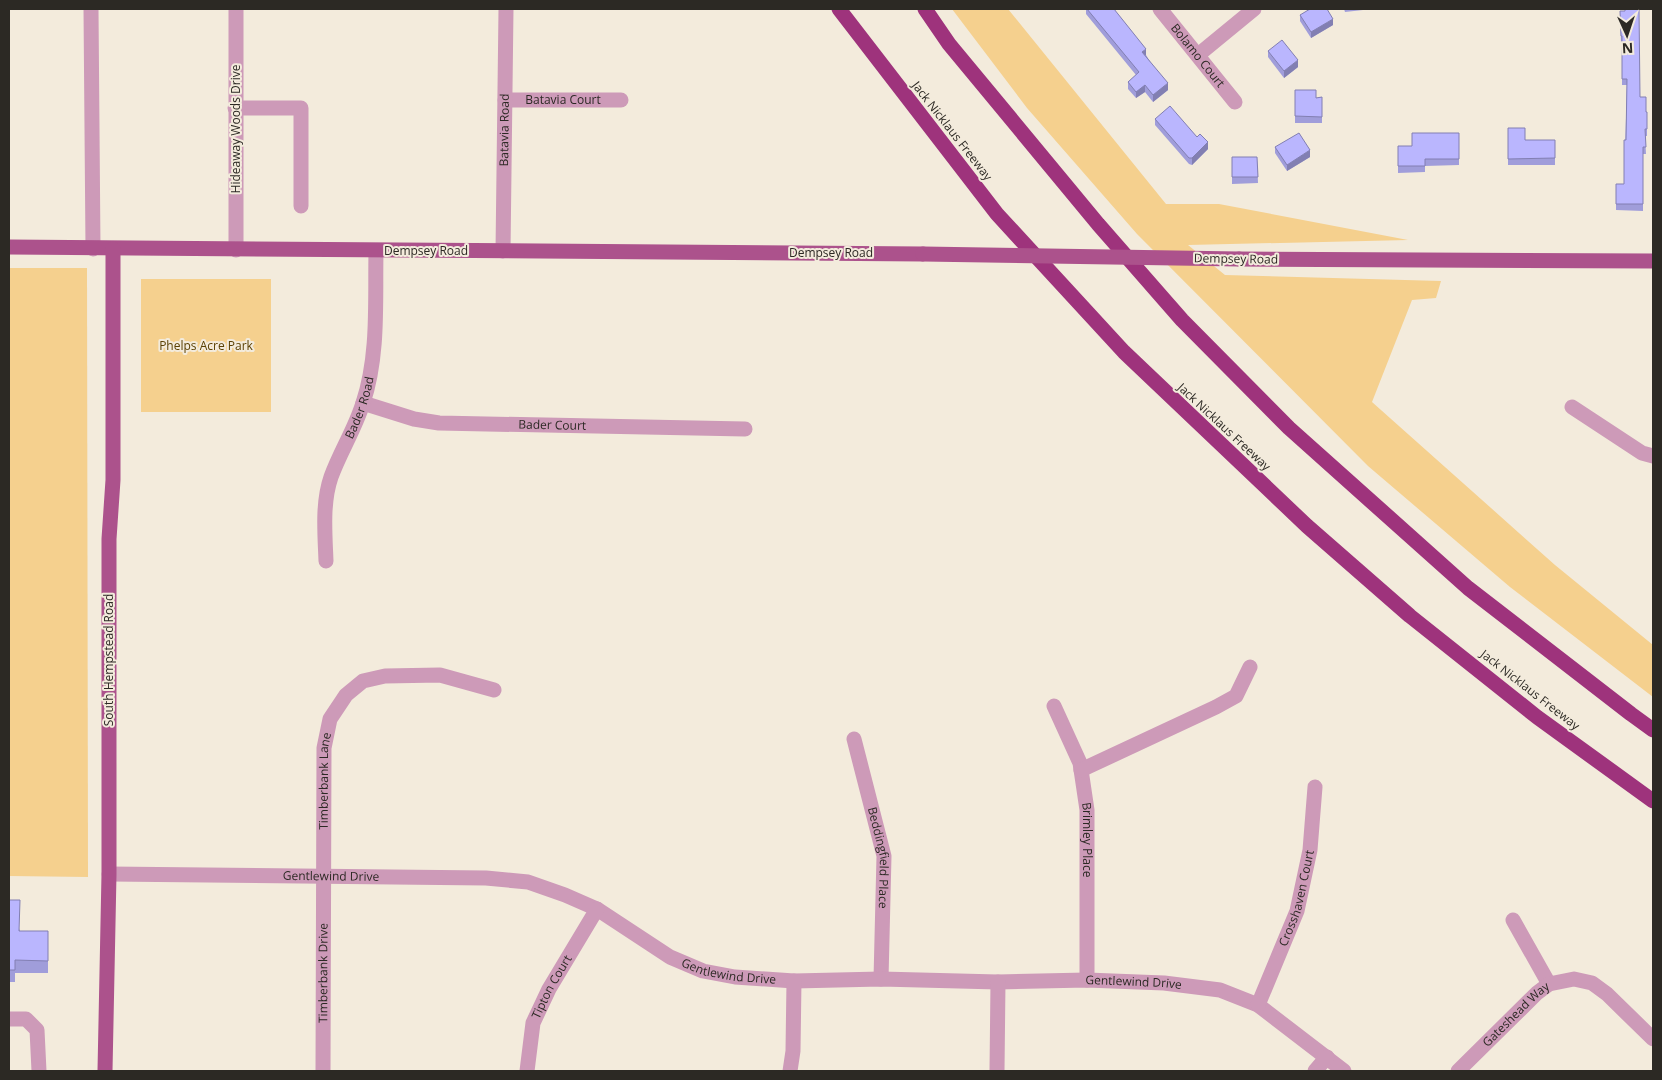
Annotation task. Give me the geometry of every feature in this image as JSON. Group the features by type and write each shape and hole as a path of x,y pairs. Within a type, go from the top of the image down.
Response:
{"highway":[{"name":"Jack Nicklaus Freeway","path":"839,9 997,214 1124,352 1307,526 1410,616 1537,716 1653,801"},
{"path":"925,9 949,44 1098,224 1182,320 1282,421 1468,588 1653,730"}],"main road":[{"name":"Dempsey Road","path":"9,248 1653,261"},
{"name":"South Hempstead Road","path":"105,1071 109,874 109,539 113,473 113,249"}],"street":[{"path":"91,9 94,248"},
{"name":"Hideaway Woods Drive","path":"236,9 236,250"},
{"name":"Batavia Road","path":"503,251 506,9"},
{"name":"Bolamo Court","path":"1160,9 1236,102"},
{"path":"1198,55 1254,9"},
{"name":"Batavia Court","path":"505,100 621,100"},
{"path":"235,108 301,108 301,206"},
{"name":"Bader Road","path":"326,561 325,521 331,478 363,403 370,371 374,337 376,251"},
{"name":"Bader Court","path":"363,403 414,420 454,424 745,428"},
{"path":"1572,407 1642,453 1653,456"},
{"path":"1081,770 1236,696 1250,667"},
{"name":"Timberbank Lane","path":"324,877 324,748 330,719 346,695 363,682 385,676 440,675 494,690"},
{"name":"Brimley Place","path":"1054,706 1080,763 1087,810 1087,980"},
{"name":"Beddingfield Place","path":"854,739 884,856 881,979"},
{"name":"Crosshaven Court","path":"1258,1005 1297,911 1310,850 1315,787"},
{"name":"Gentlewind Drive","path":"109,874 486,878 528,882 565,894 597,909 670,957 703,971 736,977 794,981 881,979 998,982 1087,980 1164,983 1220,990 1258,1005 1344,1071"},
{"name":"Timberbank Drive","path":"323,1071 324,877"},
{"name":"Tipton Court","path":"527,1071 533,1023 549,989 597,909"},
{"path":"1513,920 1549,984"},
{"name":"Gateshead Way","path":"1458,1071 1533,996 1549,984 1574,979 1592,983 1607,994 1653,1039"},
{"path":"790,1071 793,1051 794,981"},
{"path":"997,1071 998,982"},
{"path":"9,1019 26,1019 37,1030 39,1071"},
{"path":"1315,1071 1327,1057"}],"green space":[{"path":"952,9 1008,9 1166,204 1219,204 1408,240 1188,245 1225,275 1441,281 1436,298 1412,300 1372,402 1555,565 1653,645 1653,697 1510,587 1368,466 1137,234 1027,108"},
{"path":"9,268 87,268 88,877 9,876"},
{"name":"Phelps Acre Park","path":"141,279 271,279 271,412 141,412"}],"building":[{"path":"1087,9 1114,9 1146,49 1142,52 1168,83 1153,95 1145,85 1136,92 1128,82 1139,72"},
{"path":"1310,9 1327,9 1333,19 1311,32 1300,15"},
{"path":"1625,9 1639,9 1640,97 1646,97 1647,112 1647,129 1645,129 1646,147 1643,147 1643,204 1616,204 1616,184 1624,184 1627,79 1622,79 1620,11 1625,11"},
{"path":"1282,40 1298,60 1284,71 1268,51"},
{"path":"1295,90 1316,90 1316,98 1322,97 1322,117 1295,116"},
{"path":"1170,106 1197,137 1200,134 1208,142 1192,158 1189,158 1155,119"},
{"path":"1508,128 1525,128 1525,140 1555,140 1555,158 1508,159"},
{"path":"1299,133 1310,150 1287,165 1275,147"},
{"path":"1412,133 1459,133 1459,159 1425,159 1425,166 1398,166 1398,146 1412,146"},
{"path":"1232,157 1257,157 1258,177 1232,177"},
{"path":"9,900 20,900 19,931 48,931 48,961 15,960 15,970 9,970"}]}
